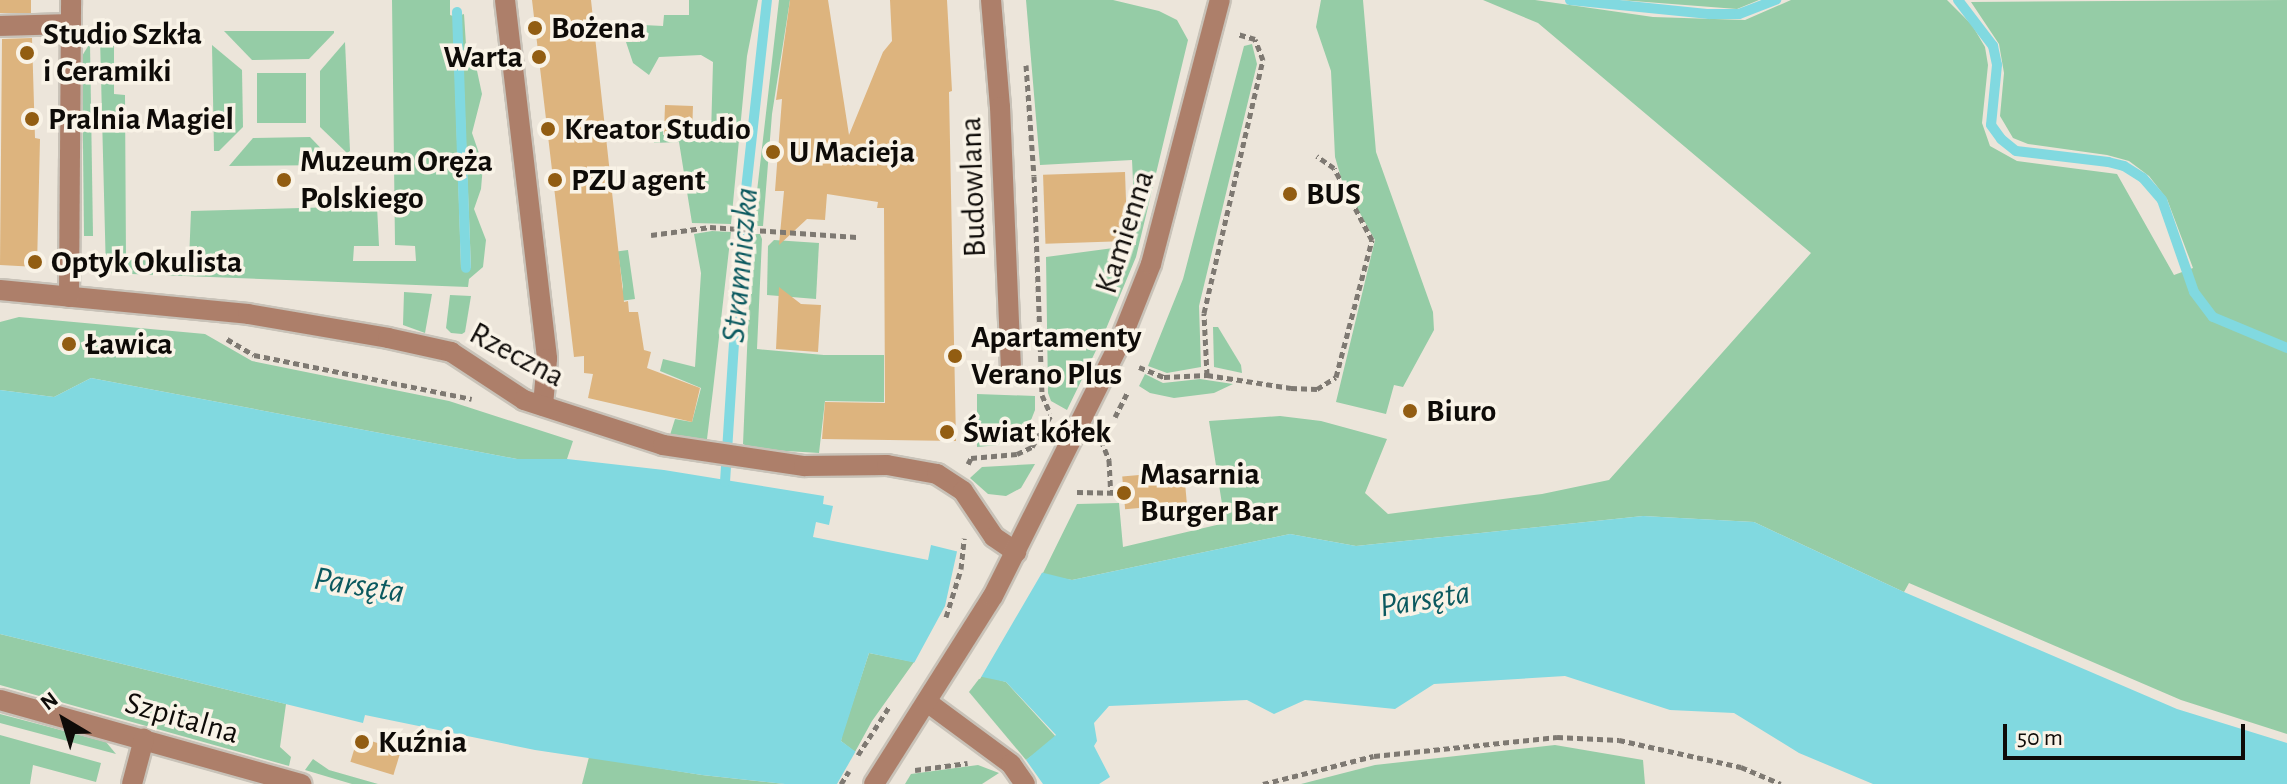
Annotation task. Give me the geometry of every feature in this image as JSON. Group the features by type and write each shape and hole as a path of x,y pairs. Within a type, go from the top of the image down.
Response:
{"street":[{"path":"69,297 71,0"},
{"path":"505,0 547,359 543,406"},
{"name":"Budowlana","path":"991,0 1000,107 1011,371"},
{"name":"Kamienna","path":"879,776 941,681 1015,553 1097,393 1151,264 1216,1"},
{"path":"0,26 71,24"},
{"name":"Rzeczna","path":"0,290 248,314 439,349 470,361 517,396 663,445 743,460 821,468 887,465 937,474 963,491 994,537 1015,553"},
{"name":"Szpitalna","path":"0,700 301,784"},
{"path":"927,702 1011,764 1025,784"},
{"path":"132,784 144,739"}],"path":[{"path":"1207,375 1204,313 1263,60 1255,39 1237,34"},
{"path":"1026,63 1035,191 1042,395 1050,413 1062,420"},
{"path":"1139,367 1164,377 1207,375 1317,389 1336,377 1372,240 1339,184 1336,171 1317,156"},
{"path":"651,235 710,227 857,237"},
{"path":"219,335 254,355 478,400"},
{"path":"963,472 971,458 1017,454 1032,447 1050,413"},
{"path":"1102,441 1109,460 1111,494"},
{"path":"1077,492 1124,493"},
{"path":"941,627 956,589 964,541"},
{"path":"1263,784 1374,756 1557,737 1635,743 1741,767 1781,784"},
{"path":"915,763 910,771 977,761"}],"green space":[{"path":"392,0 450,0 461,267 471,268 461,15 464,14 466,45 476,66 482,94 472,133 483,165 481,189 474,209 486,240 483,267 469,279 468,287 106,273 100,38 104,36 114,36 114,94 125,95 126,260 189,261 191,211 377,206 379,246 354,246 353,261 416,261 415,246 395,245"},
{"path":"689,0 758,0 747,56 731,224 692,223 679,142 654,143 652,131 663,129 663,135 711,135 713,62 701,55 659,57 649,75 633,63 626,42 640,42 643,25 663,26 664,15 689,15"},
{"path":"779,0 790,0 772,114 763,226 753,226"},
{"path":"1026,0 1113,0 1159,11 1177,20 1188,40 1136,257 1067,410 1051,401 1048,393 1046,257 1136,245 1132,160 1040,165"},
{"path":"1321,0 1363,0 1376,152 1433,312 1434,330 1403,387 1394,385 1386,414 1336,402 1375,240 1342,181 1335,157 1331,71 1316,27"},
{"path":"1483,0 1535,0 1653,17 1745,20 1791,0 1947,0 1972,25 1985,47 1988,65 1982,123 1990,146 2017,161 2117,174 2174,275 2193,268 2167,199 2149,176 2129,161 2028,144 2013,138 2000,116 2004,73 1999,44 1971,2 2287,0 2287,734 2181,700 1909,583 1904,592 1754,522 1643,516 1356,546 1290,534 1072,580 1042,575 1077,504 1119,503 1123,547 1225,523 1209,421 1280,416 1321,421 1387,439 1365,493 1388,514 1542,494 1609,480 1811,253 1538,23"},
{"path":"1620,0 1759,0 1737,9"},
{"path":"224,31 334,33 309,59 252,60"},
{"path":"345,42 350,151 347,153 320,127 320,71"},
{"path":"90,43 93,236 84,236 82,56"},
{"path":"1252,44 1257,64 1199,306 1201,367 1167,373 1148,366 1183,279 1244,46"},
{"path":"212,45 242,70 243,127 219,151 214,151"},
{"path":"257,73 306,73 306,123 257,123"},
{"path":"310,137 337,165 229,166 253,138"},
{"path":"731,232 707,439 689,439 670,435 675,419 692,422 701,388 660,371 663,359 695,367 701,273 694,234"},
{"path":"752,234 760,234 762,239 757,349 824,355 884,355 884,402 825,401 819,453 752,449 743,444"},
{"path":"774,240 819,243 816,299 767,295 768,246"},
{"path":"628,250 635,299 620,301 623,287 619,259 613,252"},
{"path":"404,292 432,294 425,333 403,325"},
{"path":"450,295 471,296 465,332 462,334 451,333 446,328"},
{"path":"19,317 205,334 252,361 449,401 573,441 567,459 517,459 91,378 54,397 0,390 0,322"},
{"path":"1213,327 1218,327 1241,365 1242,373 1214,367"},
{"path":"1145,374 1163,383 1200,379 1233,384 1214,393 1174,398 1150,393 1139,386"},
{"path":"977,394 1035,396 1035,410 1022,443 977,447"},
{"path":"1035,464 1021,488 1006,496 988,494 970,478 982,467"},
{"path":"0,634 286,704 280,747 291,757 289,766 0,685"},
{"path":"869,653 914,662 872,721 855,752 841,741"},
{"path":"982,675 1006,682 1057,738 1026,760 969,692"},
{"path":"0,714 106,742 116,754 0,723"},
{"path":"0,735 101,763 96,782 33,765 30,784 0,784"},
{"path":"1555,745 1643,760 1645,784 1301,784 1375,765"},
{"path":"589,757 702,775 785,784 582,784"},
{"path":"313,759 329,770 378,784 352,784 305,770"},
{"path":"978,765 999,773 982,784 905,784 911,774"}],"water":[{"name":"Parsęta","path":"91,378 517,459 567,459 664,470 824,496 823,504 833,506 829,525 816,522 813,537 928,560 931,545 1072,580 1290,534 1356,546 1643,516 1754,522 1904,592 2177,709 2287,743 2287,784 1873,784 1799,753 1734,713 1670,710 1565,676 1434,684 1395,709 1305,700 1274,714 1247,700 1109,706 1094,723 1097,741 1094,746 1110,777 1099,784 1043,784 1026,760 1056,735 1006,682 869,653 841,741 900,784 785,784 702,775 535,750 365,715 363,723 0,634 0,390 54,397"}],"pier":[{"path":"958,547 1043,571 980,679 913,665 945,606"},
{"path":"857,749 884,768 904,784 837,784"}],"building":[{"path":"0,0 31,0 31,13 0,13"},
{"path":"532,0 591,0 624,302 628,301 629,312 638,312 644,350 651,352 647,368 700,388 692,422 588,398 593,374 584,373 584,356 574,357"},
{"path":"790,0 828,0 849,135 883,52 892,41 890,0 947,0 952,91 949,92 956,441 822,439 825,402 885,403 884,208 877,208 878,202 827,194 825,220 807,219 779,245 784,191 775,191 782,99 776,100"},
{"path":"32,38 35,138 40,139 37,267 0,265 2,39"},
{"path":"665,105 693,106 692,136 664,135"},
{"path":"1125,172 1127,241 1045,244 1043,175"},
{"path":"779,287 801,304 821,305 818,352 776,349"},
{"path":"1184,471 1187,504 1125,509 1122,476"},
{"path":"358,737 401,750 393,775 350,762"}],"waterway":[{"name":"Stramniczka","path":"725,482 741,235 767,0"},
{"name":"Stramniczka","path":"1570,0 1709,14 1739,14 1776,0"},
{"name":"Stramniczka","path":"1958,0 1993,46 1997,65 1991,125 2001,139 2016,151 2108,162 2124,166 2143,178 2162,200 2194,292 2213,317 2287,348"},
{"path":"457,12 466,268"}],"place":[{"name":"Bożena","path":"535,28"},
{"name":"Studio Szkła i Ceramiki","path":"27,53"},
{"name":"Warta","path":"539,57"},
{"name":"Pralnia Magiel","path":"32,119"},
{"name":"Kreator Studio","path":"548,129"},
{"name":"U Macieja","path":"773,152"},
{"name":"Muzeum Oręża Polskiego","path":"284,180"},
{"name":"PZU agent","path":"555,180"},
{"name":"BUS","path":"1290,194"},
{"name":"Optyk Okulista","path":"35,262"},
{"name":"Ławica","path":"69,344"},
{"name":"Apartamenty Verano Plus","path":"955,356"},
{"name":"Biuro","path":"1410,411"},
{"name":"Świat kółek","path":"947,432"},
{"name":"Masarnia Burger Bar","path":"1124,493"},
{"name":"Kuźnia","path":"362,742"}]}
